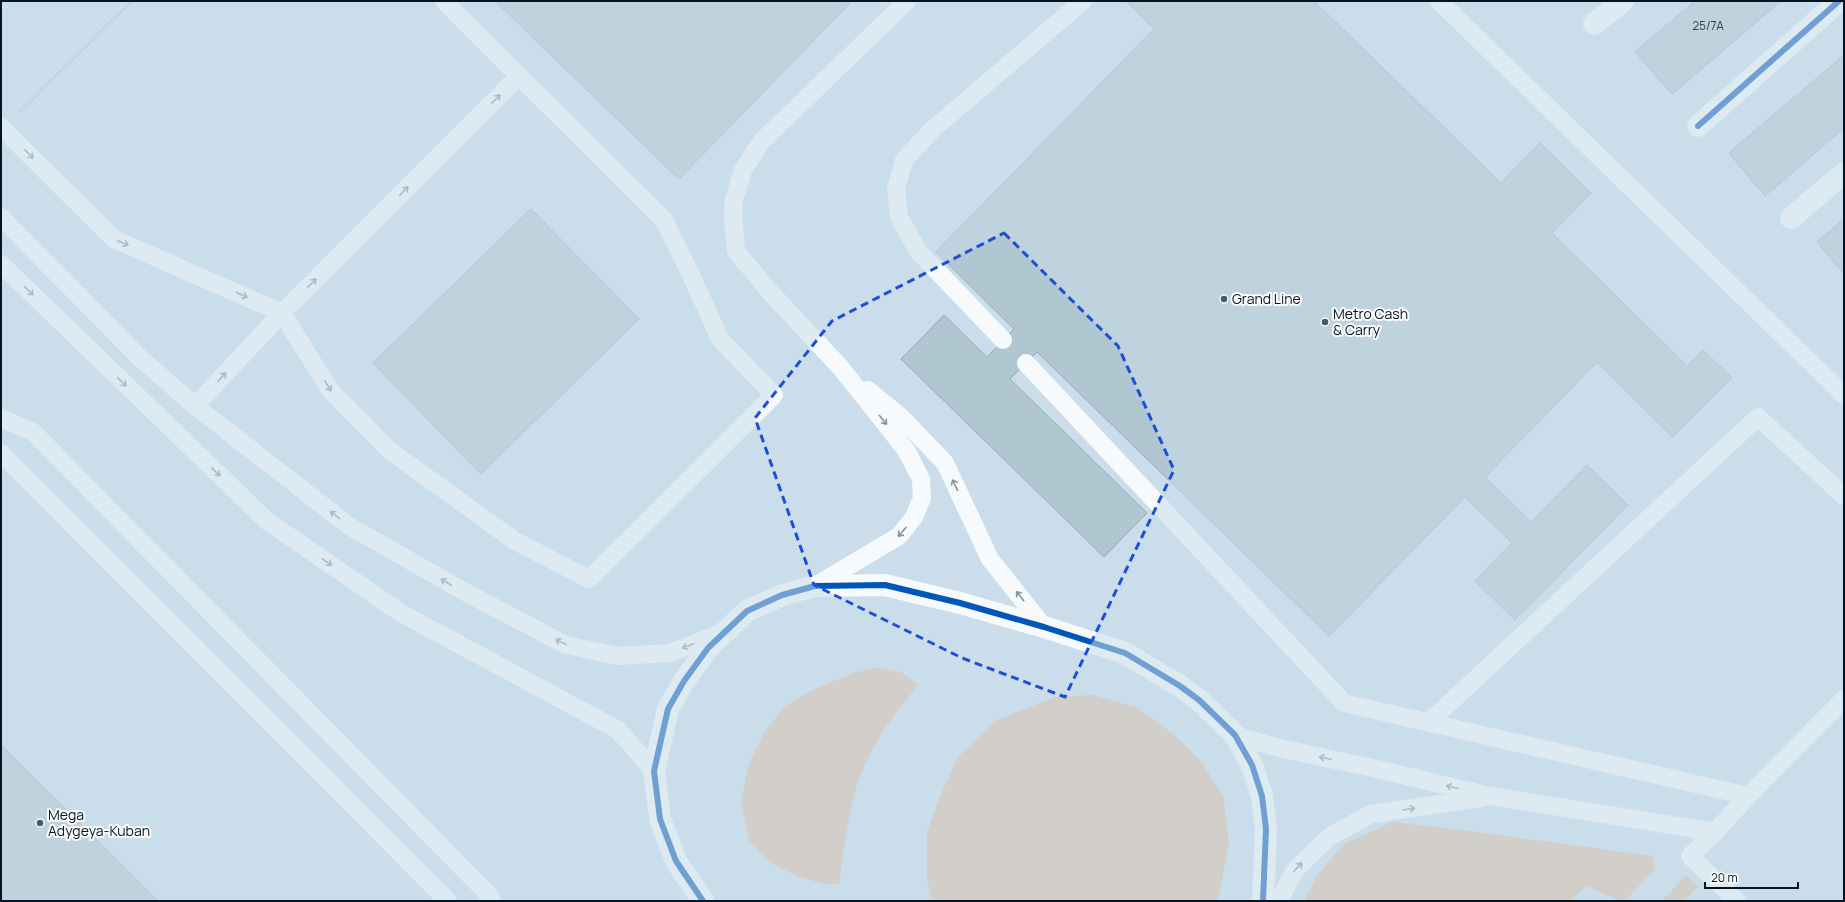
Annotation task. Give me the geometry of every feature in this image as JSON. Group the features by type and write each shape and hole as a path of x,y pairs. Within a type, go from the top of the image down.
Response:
{"street":[{"path":"1594,24 1623,1"},
{"path":"1698,126 1839,1"},
{"path":"1791,218 1844,173"},
{"path":"703,901 676,861 660,819 654,771 668,709 684,682 708,648 746,611 782,595 815,586 885,585 960,603 1044,627 1125,653 1180,686 1199,700 1235,735 1252,765 1262,796 1266,829 1263,901"},
{"path":"1257,901 1264,878"}],"lane":[{"path":"2,127 114,239 282,313 330,390 389,450 516,540 589,579 774,395 720,339 664,220 444,1"},
{"path":"815,586 899,536 914,517 922,498 922,479 906,450 841,368 770,292 736,252 733,217 734,200 743,170 761,142 907,1"},
{"path":"1003,340 918,251 900,216 896,189 904,160 933,129 1083,1"},
{"path":"1439,1 1844,395"},
{"path":"195,406 282,313 519,76"},
{"path":"1,217 139,358 195,406 349,526 465,592 566,645 618,656 670,652 724,632"},
{"path":"1,264 267,521 401,613 618,730 654,771"},
{"path":"1026,363 1344,703 1748,796"},
{"path":"841,368 901,417 945,464 990,559 1044,627"},
{"path":"1429,722 1758,417 1844,496"},
{"path":"1,418 33,432 490,896 492,901"},
{"path":"1,453 448,901"},
{"path":"1736,901 1690,856 1844,699"},
{"path":"1235,735 1275,747 1490,796 1715,832"},
{"path":"1279,901 1294,871 1329,837 1371,814 1490,796"}],"path":[{"path":"2,127 132,1"}],"highlighted area":[{"path":"1004,233 1118,346 1174,470 1065,697 962,658 814,585 755,418 832,321"}],"shaded area":[{"path":"878,667 903,673 918,685 881,734 864,767 854,795 845,839 839,884 823,884 794,875 769,862 749,840 741,803 748,767 763,734 785,706 816,688 854,673"},
{"path":"1093,695 1136,707 1173,734 1201,761 1223,796 1229,842 1218,901 932,901 927,878 927,832 941,794 958,757 995,721 1055,697"},
{"path":"1392,822 1653,856 1655,869 1625,901 1620,901 1586,886 1571,901 1304,901 1317,875 1346,843"},
{"path":"1686,875 1698,887 1684,901 1662,901"}],"building":[{"path":"495,1 852,1 679,179"},
{"name":"Metro Cash & Carry","path":"1126,1 1314,1 1501,183 1540,143 1591,193 1552,233 1687,366 1703,350 1732,378 1673,437 1597,362 1485,477 1531,522 1587,465 1628,505 1515,620 1475,581 1512,543 1465,497 1329,636 1037,352 1010,379 1147,513 1104,557 901,359 944,315 987,357 1014,329 936,252 1154,29"},
{"path":"1695,1 1781,1 1672,94 1635,52"},
{"path":"1844,55 1844,128 1765,196 1729,153"},
{"path":"531,209 639,319 481,474 373,363"},
{"path":"1844,219 1844,274 1817,242"},
{"name":"Mega Adygeya-Kuban","path":"1,745 158,901 1,901"}],"cycle path":[{"path":"1698,126 1839,1"},
{"path":"703,901 676,861 660,819 654,771 668,709 684,681 708,648 747,611 782,595 815,586 885,585 960,603 1044,627 1125,653 1180,686 1199,700 1235,735 1252,765 1262,796 1266,829 1263,901"}],"place":[{"name":"Grand Line","path":"1224,299"},
{"name":"Metro Cash & Carry","path":"1325,322"},
{"name":"Mega Adygeya-Kuban","path":"40,823"}]}
